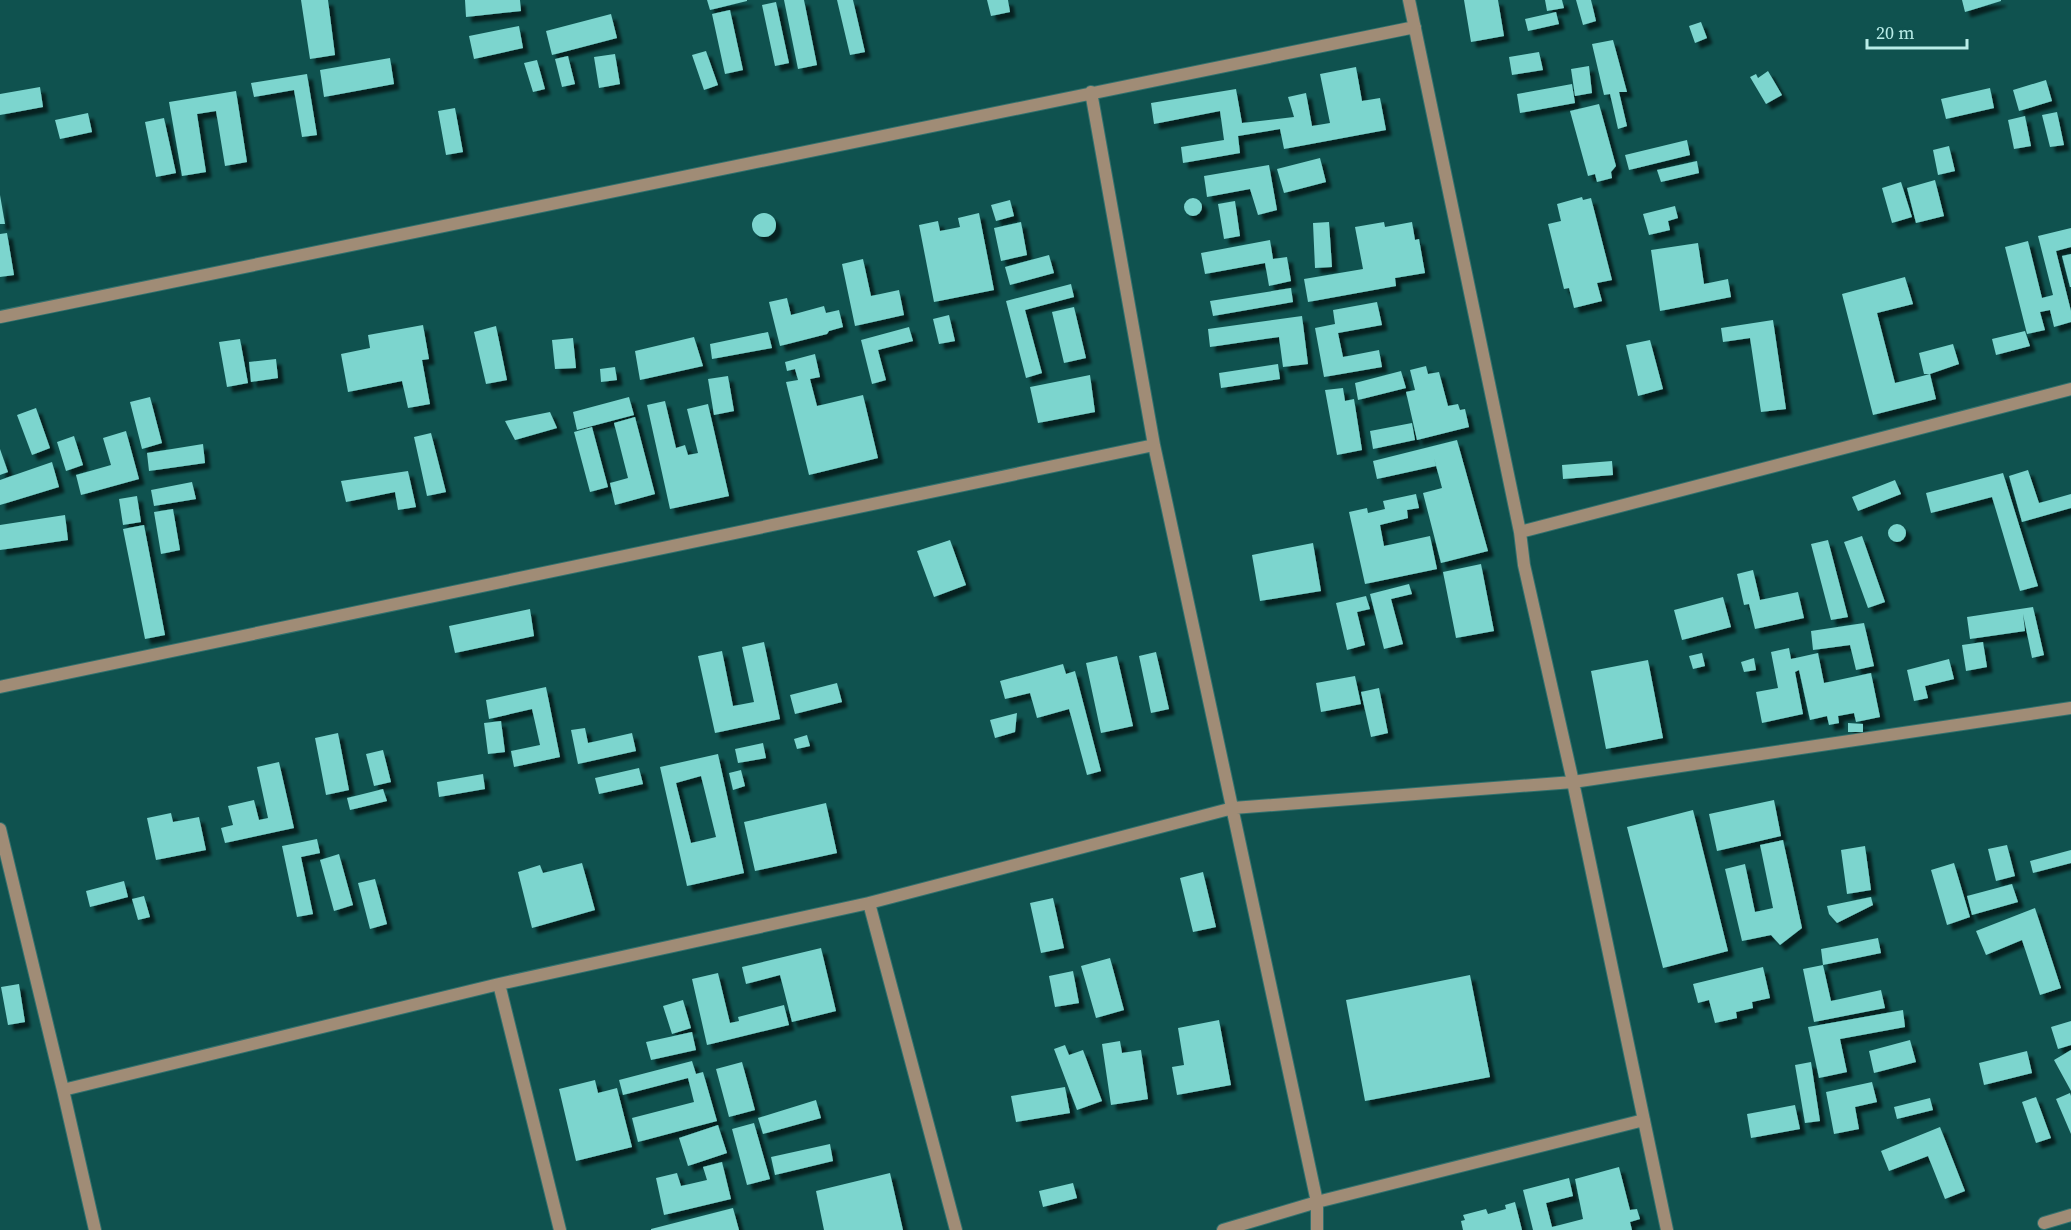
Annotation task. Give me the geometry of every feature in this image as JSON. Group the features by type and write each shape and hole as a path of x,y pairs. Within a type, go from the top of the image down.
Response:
{"street":[{"path":"1409,0 1520,532 1524,565 1573,782 1667,1230"},
{"path":"0,317 1414,27"},
{"path":"1091,92 1154,445 1317,1202 1317,1230"},
{"path":"1520,532 2071,389"},
{"path":"0,687 1154,445"},
{"path":"63,1089 499,984 868,903 1233,808 1573,782 2071,708"},
{"path":"0,830 95,1230"},
{"path":"868,903 956,1230"},
{"path":"499,984 560,1230"},
{"path":"1222,1230 1317,1202 1644,1120"},
{"path":"2044,1223 2071,1215"}],"building":[{"path":"301,0 328,0 335,55 310,59"},
{"path":"465,0 520,0 521,11 466,17"},
{"path":"707,0 747,0 747,1 710,10"},
{"path":"784,0 804,0 817,65 798,69"},
{"path":"837,0 853,0 865,52 850,55"},
{"path":"987,0 1008,0 1010,12 991,16"},
{"path":"1464,0 1498,0 1504,36 1471,42"},
{"path":"1545,0 1562,0 1564,8 1547,11"},
{"path":"1576,0 1591,0 1596,21 1583,25"},
{"path":"1962,0 2001,0 2001,1 1965,12"},
{"path":"776,2 789,63 775,66 762,5"},
{"path":"730,10 743,70 725,74 712,14"},
{"path":"1556,12 1559,24 1528,31 1525,19"},
{"path":"611,14 617,38 552,55 546,31"},
{"path":"1701,22 1707,38 1695,43 1689,26"},
{"path":"519,26 523,48 474,59 469,36"},
{"path":"1613,40 1627,92 1619,92 1627,126 1618,129 1610,94 1604,95 1592,44"},
{"path":"706,51 718,85 704,90 692,55"},
{"path":"1539,52 1543,70 1512,75 1509,57"},
{"path":"615,54 620,84 599,88 594,57"},
{"path":"568,56 575,84 562,87 555,59"},
{"path":"390,58 394,84 324,97 320,70"},
{"path":"537,60 545,89 533,92 524,63"},
{"path":"1589,66 1592,93 1575,96 1571,69"},
{"path":"1356,67 1362,101 1380,98 1386,130 1284,149 1280,129 1238,136 1240,153 1183,163 1181,147 1224,140 1220,111 1154,124 1151,103 1236,89 1242,123 1294,117 1288,97 1306,93 1312,126 1330,123 1320,74"},
{"path":"1768,71 1782,95 1766,104 1750,77 1756,74 1758,78"},
{"path":"307,74 317,135 302,137 294,90 254,97 251,83"},
{"path":"2046,80 2052,101 2019,111 2013,90"},
{"path":"1572,84 1575,103 1520,113 1517,94"},
{"path":"40,87 43,107 0,115 0,94"},
{"path":"1990,88 1994,108 1946,119 1941,99"},
{"path":"236,91 247,162 225,166 216,111 197,114 206,172 182,176 169,102"},
{"path":"1599,104 1616,166 1611,172 1612,178 1597,182 1595,174 1588,176 1570,111"},
{"path":"455,108 463,152 446,155 438,111"},
{"path":"2057,112 2064,145 2050,147 2042,115"},
{"path":"88,113 92,132 60,139 55,120"},
{"path":"2025,116 2031,146 2014,149 2008,120"},
{"path":"164,118 176,173 156,177 145,122"},
{"path":"1687,140 1690,155 1629,170 1625,155"},
{"path":"1949,146 1955,171 1938,175 1933,150"},
{"path":"1320,158 1326,182 1284,193 1277,169"},
{"path":"1697,161 1699,173 1661,182 1657,170"},
{"path":"1269,165 1277,210 1258,215 1250,189 1207,197 1204,176"},
{"path":"1935,180 1944,216 1916,223 1907,188"},
{"path":"1901,182 1912,217 1892,223 1882,188"},
{"path":"0,195 5,224 0,224"},
{"path":"1582,197 1583,200 1591,198 1612,280 1597,283 1602,301 1574,308 1569,288 1564,289 1548,224 1561,221 1557,204"},
{"path":"1193,198 1199,201 1202,207 1199,213 1193,216 1187,213 1184,207 1187,201"},
{"path":"1010,200 1014,216 996,221 991,205"},
{"path":"1235,201 1240,236 1224,239 1218,204"},
{"path":"1675,206 1678,218 1668,221 1670,230 1649,235 1643,214"},
{"path":"764,213 772,217 776,225 772,233 764,237 756,233 752,225 756,217"},
{"path":"979,213 994,290 934,302 919,225 938,221 940,231 960,227 958,218"},
{"path":"1021,222 1027,255 1001,261 994,228"},
{"path":"1329,222 1332,267 1315,268 1313,223"},
{"path":"1384,222 1385,227 1412,222 1415,240 1419,239 1425,273 1395,278 1396,286 1308,302 1304,279 1363,269 1355,227"},
{"path":"2071,228 2071,247 2056,251 2071,311 2071,322 2054,327 2050,310 2040,312 2045,330 2027,334 2005,247 2028,241 2042,298 2053,295 2038,236"},
{"path":"7,233 14,275 0,277 0,234"},
{"path":"1270,240 1273,259 1287,257 1291,281 1269,286 1265,263 1205,274 1201,253"},
{"path":"1698,243 1704,284 1728,279 1731,297 1660,311 1651,250"},
{"path":"2071,254 2071,287 2070,287 2062,256"},
{"path":"1049,255 1054,273 1010,285 1005,267"},
{"path":"863,259 871,296 899,290 904,315 855,326 842,264"},
{"path":"1905,277 1913,304 1877,313 1895,383 1930,374 1936,399 1873,415 1842,294"},
{"path":"1071,284 1074,297 1025,310 1042,373 1026,378 1006,301"},
{"path":"1291,288 1293,302 1213,316 1210,301"},
{"path":"787,298 791,315 824,306 826,313 839,310 843,327 829,331 827,334 780,346 769,302"},
{"path":"1377,302 1382,325 1338,333 1343,357 1379,350 1382,367 1324,377 1315,328 1335,324 1333,310"},
{"path":"1074,307 1086,358 1064,363 1052,312"},
{"path":"949,315 955,341 939,344 933,319"},
{"path":"1302,316 1308,364 1283,367 1279,337 1210,347 1208,329"},
{"path":"1773,320 1786,409 1761,412 1750,338 1723,342 1721,328"},
{"path":"423,325 429,359 422,360 430,404 408,408 402,381 348,392 341,354 370,348 368,335"},
{"path":"496,326 507,380 486,384 474,332"},
{"path":"909,327 913,341 878,350 886,380 872,384 861,340"},
{"path":"2025,331 2030,346 1996,355 1992,339"},
{"path":"768,332 772,348 712,359 710,344"},
{"path":"694,337 703,366 640,380 635,351"},
{"path":"573,338 576,368 555,369 552,340"},
{"path":"240,339 248,383 227,387 219,342"},
{"path":"1650,340 1663,389 1638,396 1626,345"},
{"path":"1953,344 1959,364 1924,374 1919,353"},
{"path":"815,354 820,377 810,379 817,406 863,395 878,458 809,475 786,382 798,380 795,369 787,371 785,362"},
{"path":"276,359 278,378 251,382 249,362"},
{"path":"1278,364 1280,379 1221,388 1219,373"},
{"path":"1426,366 1428,374 1439,372 1448,406 1458,404 1460,410 1465,409 1469,427 1417,440 1406,392 1415,390 1410,370"},
{"path":"615,367 617,380 601,382 600,369"},
{"path":"1401,371 1406,388 1358,400 1355,383"},
{"path":"1090,375 1095,412 1038,423 1030,387"},
{"path":"728,376 734,411 714,415 708,379"},
{"path":"1343,388 1345,401 1354,399 1362,450 1337,455 1325,390"},
{"path":"150,397 162,443 142,449 130,402"},
{"path":"629,397 634,415 577,430 573,412"},
{"path":"665,401 676,448 685,445 688,455 698,453 687,409 708,404 729,496 670,509 647,405"},
{"path":"36,408 50,448 32,455 17,415"},
{"path":"550,412 557,428 515,440 505,421"},
{"path":"635,417 655,494 615,505 610,483 628,478 614,423"},
{"path":"1412,423 1415,440 1373,449 1370,431"},
{"path":"592,427 608,487 590,492 574,432"},
{"path":"126,431 139,479 81,495 76,475 111,465 103,438"},
{"path":"431,433 446,492 427,496 414,437"},
{"path":"74,436 83,465 66,471 57,442"},
{"path":"1457,440 1488,551 1441,563 1423,493 1442,488 1434,458 1436,466 1377,479 1373,461"},
{"path":"203,444 205,463 149,471 147,453"},
{"path":"0,449 8,472 0,475"},
{"path":"1612,461 1613,475 1563,479 1562,465"},
{"path":"52,462 59,487 0,505 0,480"},
{"path":"2028,470 2039,503 2071,494 2071,508 2022,522 2009,476"},
{"path":"408,471 416,507 398,510 395,492 346,502 341,481"},
{"path":"2003,473 2038,586 2020,591 1992,497 1931,513 1926,493"},
{"path":"1895,480 1901,494 1858,511 1852,497"},
{"path":"192,482 196,499 154,506 151,490"},
{"path":"1416,494 1419,508 1407,510 1408,518 1380,525 1384,546 1430,536 1437,569 1365,584 1349,512 1367,508 1368,513 1385,509 1383,501"},
{"path":"137,496 141,522 123,525 119,499"},
{"path":"173,509 180,550 161,554 154,512"},
{"path":"65,515 68,540 0,550 0,525"},
{"path":"1897,524 1903,527 1906,533 1903,539 1897,542 1891,539 1888,533 1891,527"},
{"path":"144,525 165,635 145,639 123,529"},
{"path":"1862,536 1885,602 1868,608 1844,542"},
{"path":"950,540 966,585 934,597 917,551"},
{"path":"1828,540 1848,617 1831,620 1811,544"},
{"path":"1313,543 1321,591 1260,601 1252,555"},
{"path":"1481,564 1494,631 1456,638 1443,572"},
{"path":"1753,570 1760,600 1798,592 1804,618 1755,629 1749,604 1744,605 1737,574"},
{"path":"1409,584 1412,594 1391,599 1403,644 1384,649 1370,594"},
{"path":"1366,596 1370,609 1357,612 1365,645 1347,650 1336,603"},
{"path":"1723,597 1731,627 1682,640 1674,610"},
{"path":"2033,607 2044,655 2032,658 2023,614 2025,631 1970,639 1967,617"},
{"path":"530,609 534,636 455,653 449,626"},
{"path":"1864,623 1874,666 1856,670 1850,645 1813,650 1811,631"},
{"path":"764,642 780,719 715,733 698,656 722,651 733,706 754,702 742,647"},
{"path":"1983,642 1987,667 1966,671 1962,645"},
{"path":"1789,648 1791,659 1818,653 1824,683 1871,673 1880,717 1856,722 1854,713 1838,716 1839,723 1829,725 1827,716 1810,720 1799,670 1795,672 1803,714 1762,723 1756,692 1778,688 1771,652"},
{"path":"1156,652 1169,709 1151,713 1139,656"},
{"path":"1702,653 1705,666 1693,669 1689,656"},
{"path":"1117,656 1133,726 1101,733 1086,663"},
{"path":"1754,658 1756,670 1744,672 1741,662"},
{"path":"1949,659 1954,679 1925,686 1928,698 1914,701 1907,670"},
{"path":"1648,660 1663,738 1606,749 1591,671"},
{"path":"1063,664 1066,674 1075,671 1101,771 1087,775 1069,709 1037,718 1030,693 1005,699 1000,681"},
{"path":"1355,676 1361,704 1321,712 1316,683"},
{"path":"837,683 842,702 795,714 790,695"},
{"path":"546,687 560,757 514,767 511,751 540,745 532,709 489,719 486,700"},
{"path":"1379,688 1388,733 1371,737 1361,692"},
{"path":"1017,713 1015,732 995,738 990,720"},
{"path":"501,721 505,752 488,754 484,723"},
{"path":"1848,723 1863,724 1863,732 1848,732"},
{"path":"585,728 588,743 632,733 636,751 578,764 571,730"},
{"path":"338,733 349,790 326,795 315,738"},
{"path":"807,735 810,746 797,749 794,739"},
{"path":"763,743 766,758 738,763 735,749"},
{"path":"383,750 391,782 374,786 366,754"},
{"path":"718,754 744,873 687,886 660,767","holes":["701,776 716,837 691,843 676,783"]},
{"path":"279,762 294,828 225,843 221,828 233,825 228,806 254,800 259,820 268,818 257,767"},
{"path":"639,768 643,784 599,794 595,778"},
{"path":"741,770 745,786 733,790 729,773"},
{"path":"483,774 485,789 439,797 437,782"},
{"path":"383,789 387,801 350,810 347,798"},
{"path":"1774,800 1781,836 1717,851 1709,814"},
{"path":"826,803 837,853 755,871 744,822"},
{"path":"1693,810 1728,951 1663,968 1627,827"},
{"path":"171,813 173,822 199,817 206,850 156,860 147,818"},
{"path":"317,839 320,853 301,857 313,914 297,917 282,846"},
{"path":"1783,840 1802,928 1780,945 1771,935 1742,941 1725,869 1745,864 1755,912 1773,908 1760,845"},
{"path":"2007,845 2015,876 1996,881 1988,849"},
{"path":"1865,846 1871,890 1847,894 1841,850"},
{"path":"2071,850 2071,863 2033,873 2030,861"},
{"path":"339,854 353,905 334,911 320,860"},
{"path":"582,863 595,910 532,928 518,872 540,865 543,873"},
{"path":"1954,863 1970,917 1947,925 1931,870"},
{"path":"1203,872 1216,927 1193,932 1180,878"},
{"path":"375,879 387,924 370,929 358,883"},
{"path":"124,881 128,897 90,907 86,891"},
{"path":"2012,884 2018,902 1972,915 1967,896"},
{"path":"144,896 150,917 138,920 132,899"},
{"path":"1871,897 1873,905 1837,923 1829,914 1827,906"},
{"path":"1053,898 1064,948 1041,953 1030,903"},
{"path":"2035,908 2061,988 2040,995 2022,940 1986,955 1976,931"},
{"path":"1878,938 1881,953 1823,965 1821,949"},
{"path":"821,948 836,1011 792,1022 780,975 746,984 742,967"},
{"path":"1110,958 1124,1010 1096,1018 1081,966"},
{"path":"1823,965 1831,1001 1881,990 1885,1008 1814,1022 1803,969"},
{"path":"1763,967 1770,998 1752,1002 1753,1008 1736,1012 1737,1018 1715,1023 1709,1000 1698,1003 1693,984"},
{"path":"1073,971 1079,1003 1055,1007 1049,976"},
{"path":"718,973 730,1023 739,1021 738,1017 784,1005 789,1025 707,1045 692,979"},
{"path":"1470,975 1490,1077 1365,1101 1346,1000"},
{"path":"19,984 25,1022 8,1025 1,987"},
{"path":"683,1000 691,1028 672,1034 663,1006"},
{"path":"1903,1010 1905,1027 1840,1039 1847,1072 1819,1078 1808,1027"},
{"path":"1219,1020 1231,1085 1177,1095 1172,1067 1184,1065 1178,1028"},
{"path":"2071,1021 2071,1045 2058,1049 2051,1027"},
{"path":"692,1032 696,1050 651,1060 646,1042"},
{"path":"1910,1040 1916,1062 1874,1073 1869,1051"},
{"path":"1120,1041 1122,1053 1141,1050 1148,1099 1111,1105 1102,1044"},
{"path":"1065,1045 1069,1055 1083,1050 1102,1101 1077,1110 1054,1049"},
{"path":"2071,1050 2071,1091 2054,1060"},
{"path":"2027,1051 2032,1073 1984,1085 1979,1063"},
{"path":"692,1061 696,1074 703,1072 717,1121 638,1142 632,1118 694,1102 688,1078 623,1095 619,1080"},
{"path":"742,1062 755,1110 729,1117 716,1069"},
{"path":"1811,1062 1820,1121 1805,1123 1795,1065"},
{"path":"595,1080 598,1093 617,1088 632,1147 576,1161 559,1089"},
{"path":"1872,1082 1877,1102 1855,1107 1859,1129 1834,1134 1826,1092"},
{"path":"1065,1087 1070,1113 1016,1122 1011,1096"},
{"path":"2070,1093 2071,1096 2071,1134 2056,1099"},
{"path":"2036,1097 2051,1138 2036,1143 2022,1102"},
{"path":"1930,1098 1933,1110 1897,1119 1894,1107"},
{"path":"816,1100 821,1118 763,1134 758,1118"},
{"path":"1795,1105 1800,1129 1751,1138 1747,1114"},
{"path":"754,1123 770,1179 747,1185 732,1129"},
{"path":"718,1125 727,1153 688,1166 679,1138"},
{"path":"1940,1127 1965,1191 1945,1199 1928,1156 1889,1171 1881,1151"},
{"path":"830,1144 833,1161 775,1175 771,1157"},
{"path":"722,1162 731,1199 664,1215 656,1178 677,1173 681,1186 707,1180 703,1167"},
{"path":"1619,1167 1630,1210 1637,1209 1640,1219 1630,1222 1632,1230 1533,1230 1523,1190 1569,1178 1573,1196 1546,1203 1552,1227 1583,1219 1575,1179"},
{"path":"890,1173 903,1230 824,1230 816,1191"},
{"path":"1073,1183 1077,1198 1043,1207 1039,1191"},
{"path":"1515,1202 1522,1230 1463,1230 1461,1221 1465,1220 1463,1215 1486,1209 1488,1214 1506,1209 1505,1205"},
{"path":"733,1208 739,1230 651,1230 651,1229"}]}
